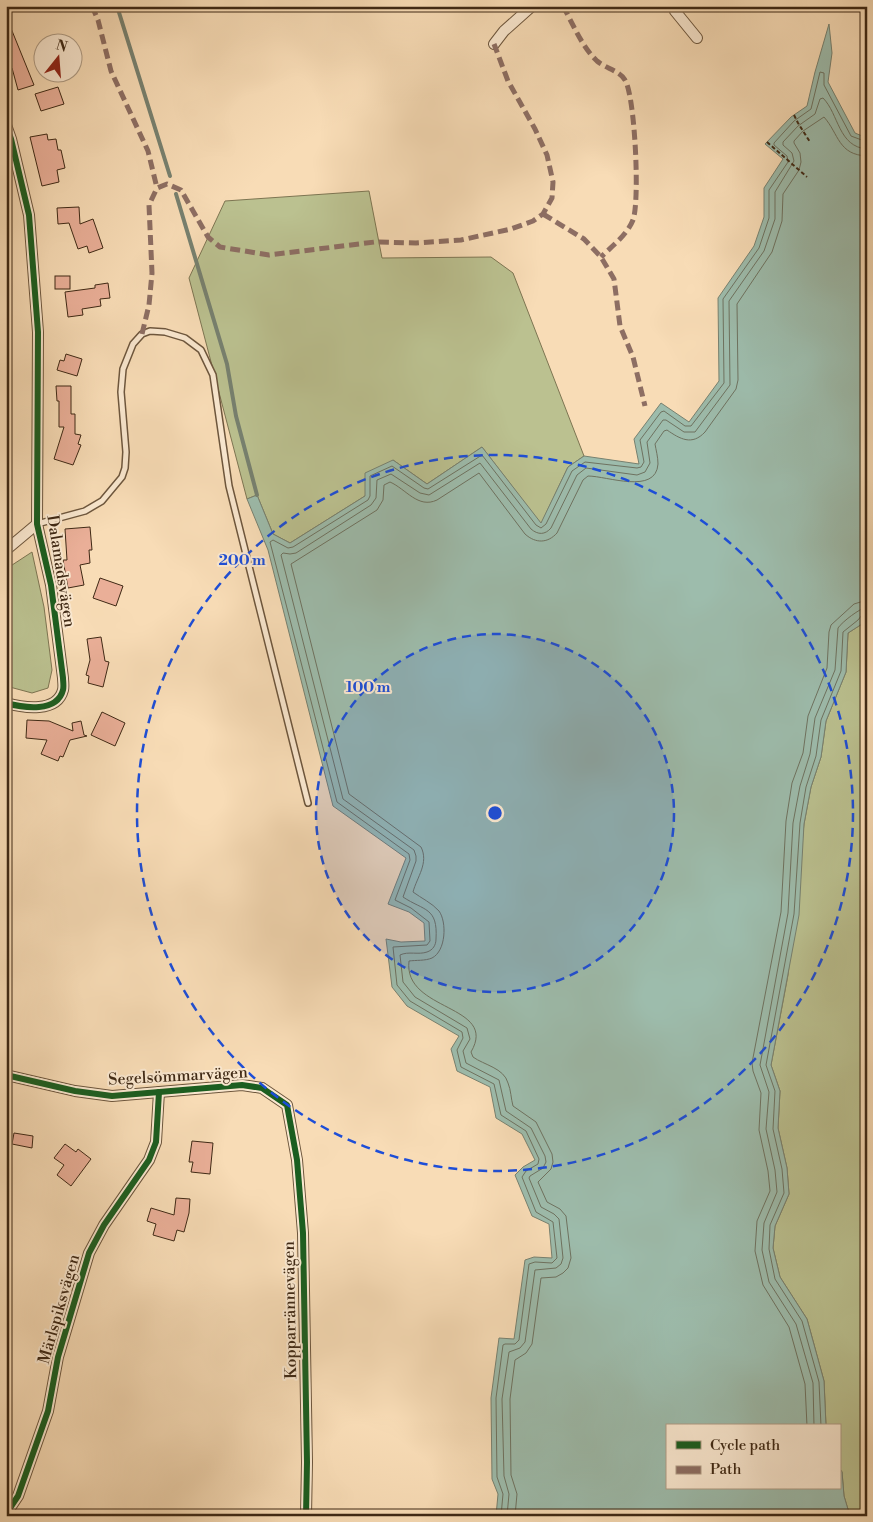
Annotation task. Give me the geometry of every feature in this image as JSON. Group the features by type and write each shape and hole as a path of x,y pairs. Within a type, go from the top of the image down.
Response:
{"street":[{"path":"494,44 504,31 532,6"},
{"path":"674,6 675,11 697,38"},
{"name":"Dalamadsvägen","path":"6,124 29,215 38,332 37,524 51,585 63,678 63,689 58,700 46,706 19,706 6,703"},
{"name":"Dalamadsvägen","path":"6,550 37,524"},
{"name":"Segelsömmarvägen","path":"6,1075 76,1091 112,1096 242,1085 262,1088 287,1105"},
{"name":"Märlspiksvägen","path":"6,1514 18,1496 48,1411 58,1357 89,1253 104,1225 149,1160 156,1142 159,1092"},
{"name":"Kopparrännevägen","path":"287,1105 297,1160 303,1232 307,1462 306,1516"}],"lane":[{"path":"37,524 85,511 102,502 122,478 126,452 121,392 123,369 133,344 142,334 150,331 165,332 185,338 200,350 213,375 229,486 308,803"}],"path":[{"path":"794,115 810,142"},
{"path":"767,142 807,177"}],"green space":[{"path":"369,191 382,258 491,257 513,273 584,456 568,467 541,524 482,447 427,484 393,460 365,496 290,543 273,534 257,495 247,499 189,278 225,201"},
{"path":"32,552 44,607 52,670 48,688 32,693 6,686 6,569"},
{"path":"867,615 867,1516 850,1516 844,1496 840,1469 840,1424 826,1424 824,1381 807,1319 780,1277 773,1248 775,1226 789,1194 787,1168 778,1128 780,1091 771,1065 788,975 804,824 811,787 821,757 826,721 846,672 848,633 862,624"}],"water":[{"path":"829,24 832,53 828,82 855,133 867,138 867,615 862,624 848,633 846,672 826,721 821,757 811,787 804,824 799,915 771,1065 780,1091 778,1128 787,1168 789,1194 775,1226 773,1248 780,1277 807,1319 824,1381 826,1424 666,1424 666,1490 840,1490 840,1469 844,1496 850,1516 496,1516 498,1494 492,1479 491,1398 499,1338 514,1339 525,1260 534,1257 552,1258 549,1224 532,1216 515,1175 523,1167 535,1160 522,1134 496,1118 490,1087 457,1071 451,1049 459,1036 407,1006 392,987 386,939 401,942 425,941 424,923 409,912 388,904 406,858 333,806 268,550 247,499 257,495 273,534 290,543 365,496 365,473 393,460 427,484 482,447 541,523 568,467 584,456 639,464 634,439 661,403 689,422 719,381 718,298 754,246 764,217 764,188 783,159 765,144 791,117 807,106"}],"building":[{"path":"6,16 34,85 18,90 12,68 6,70"},
{"path":"58,87 64,104 41,111 35,94"},
{"path":"47,134 48,140 56,139 58,150 61,150 65,168 57,170 59,182 42,186 30,137"},
{"path":"79,207 80,224 93,219 103,248 89,253 87,246 78,249 69,223 58,224 57,208"},
{"path":"55,276 70,276 70,289 55,289"},
{"path":"108,283 110,298 100,299 101,306 82,309 83,315 68,317 65,292 95,288 95,285"},
{"path":"66,354 82,359 77,376 57,370 60,360 64,361"},
{"path":"56,386 71,386 71,414 75,414 75,434 81,435 78,444 81,445 73,465 54,459 64,427 59,427 59,401 57,401"},
{"path":"90,527 92,550 89,550 90,563 80,565 84,585 68,588 63,560 67,560 65,529"},
{"path":"100,578 123,586 116,606 93,598"},
{"path":"101,637 105,661 109,662 103,687 88,683 89,676 86,675 90,660 87,639"},
{"path":"102,712 125,723 115,746 91,735"},
{"path":"27,720 49,721 73,731 72,723 81,721 84,735 87,736 70,740 63,757 60,756 58,761 41,754 47,740 26,738"},
{"path":"14,1133 33,1136 32,1148 12,1144"},
{"path":"192,1141 213,1143 210,1174 191,1172 193,1162 189,1162"},
{"path":"65,1144 76,1152 78,1149 91,1159 71,1186 57,1175 64,1165 54,1158"},
{"path":"176,1198 190,1199 189,1213 184,1232 177,1230 174,1241 153,1235 156,1224 147,1221 151,1208 174,1215"}],"waterway":[{"path":"117,6 170,176"},
{"path":"176,194 227,364 236,416 257,495"}],"marked path":[{"path":"92,6 98,20 111,71 148,151 157,188"},
{"path":"563,6 582,42 592,55 597,61 620,74 629,90 634,126 635,209 633,220 623,235 601,257"},
{"path":"142,334 149,305 152,273 149,205 157,188 167,184 181,190 208,237 220,247 269,255 375,242 416,243 461,240 511,229 533,221 543,214 552,198 553,182 547,155 535,129 508,81 494,44"},
{"path":"543,214 584,239 601,257 614,279 620,326 633,357 645,406"}],"cycle path":[{"path":"6,125 29,215 38,332 37,524 51,585 63,678 63,690 60,697 47,706 30,707 6,703"},
{"path":"6,1075 75,1091 112,1096 242,1085 262,1088 287,1105 297,1160 303,1233 307,1462 306,1516"},
{"path":"6,1514 18,1496 48,1411 58,1357 89,1253 104,1225 149,1160 156,1142 159,1092"}]}
